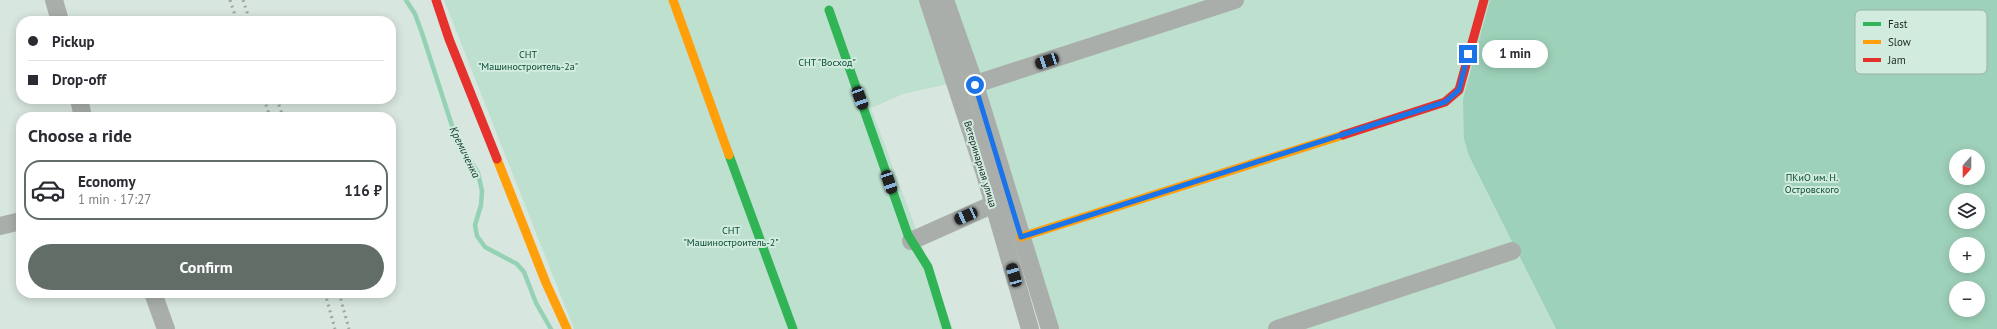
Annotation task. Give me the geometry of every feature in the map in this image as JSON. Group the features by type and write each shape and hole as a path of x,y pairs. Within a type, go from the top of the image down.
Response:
{"street":[{"path":"54,0 59,16"},
{"path":"436,0 449,39 546,283 567,329"},
{"path":"673,0 762,248 793,329"},
{"name":"Ветеринарная улица","path":"928,0 966,87 994,204 1030,329"},
{"path":"945,0 966,87 1021,237 1050,329"},
{"path":"966,87 1235,0"},
{"path":"1021,237 1445,102 1459,90 1471,42 1484,0"},
{"path":"829,10 908,235 928,267 947,329"},
{"path":"911,241 994,204"},
{"path":"0,226 16,222"},
{"path":"1277,329 1512,251"},
{"path":"155,298 166,329"}],"green space":[{"path":"444,0 920,0 948,84 903,94 871,108 953,329 574,329"},
{"path":"939,0 1490,0 1464,139 1469,156 1556,329 1042,329 968,83"},
{"name":"ПКиО им. Н. Островского","path":"1490,0 1997,0 1997,329 1556,329 1469,156 1464,139 1463,99"}],"waterway":[{"name":"Кремиченка","path":"406,0 415,14 422,33 455,135 478,173 482,191 481,205 475,225 477,236 485,247 517,264 524,272 536,303 551,329"}],"railway":[{"path":"230,0 235,16"},
{"path":"243,0 248,16"},
{"path":"266,104 268,112"},
{"path":"279,104 281,112"},
{"path":"326,298 335,329"},
{"path":"340,298 349,329"}],"traffic: fast":[{"path":"829,10 908,235 928,267 947,329"},
{"path":"729,155 793,329"}],"traffic: slow":[{"path":"673,0 729,155"},
{"path":"1021,237 1343,135"},
{"path":"497,159 546,283 567,329"}],"traffic: jam":[{"path":"436,0 449,39 497,159"},
{"path":"1343,135 1445,102 1459,90 1484,0"}],"route":[{"path":"975,85 1021,237 1445,102 1459,90 1468,54"}],"park label":[{"name":"СНТ \"Машиностроитель-2а\"","path":"528,60"},
{"name":"СНТ \"Восход\"","path":"827,62"},
{"name":"СНТ \"Машиностроитель-2\"","path":"731,236"}]}
